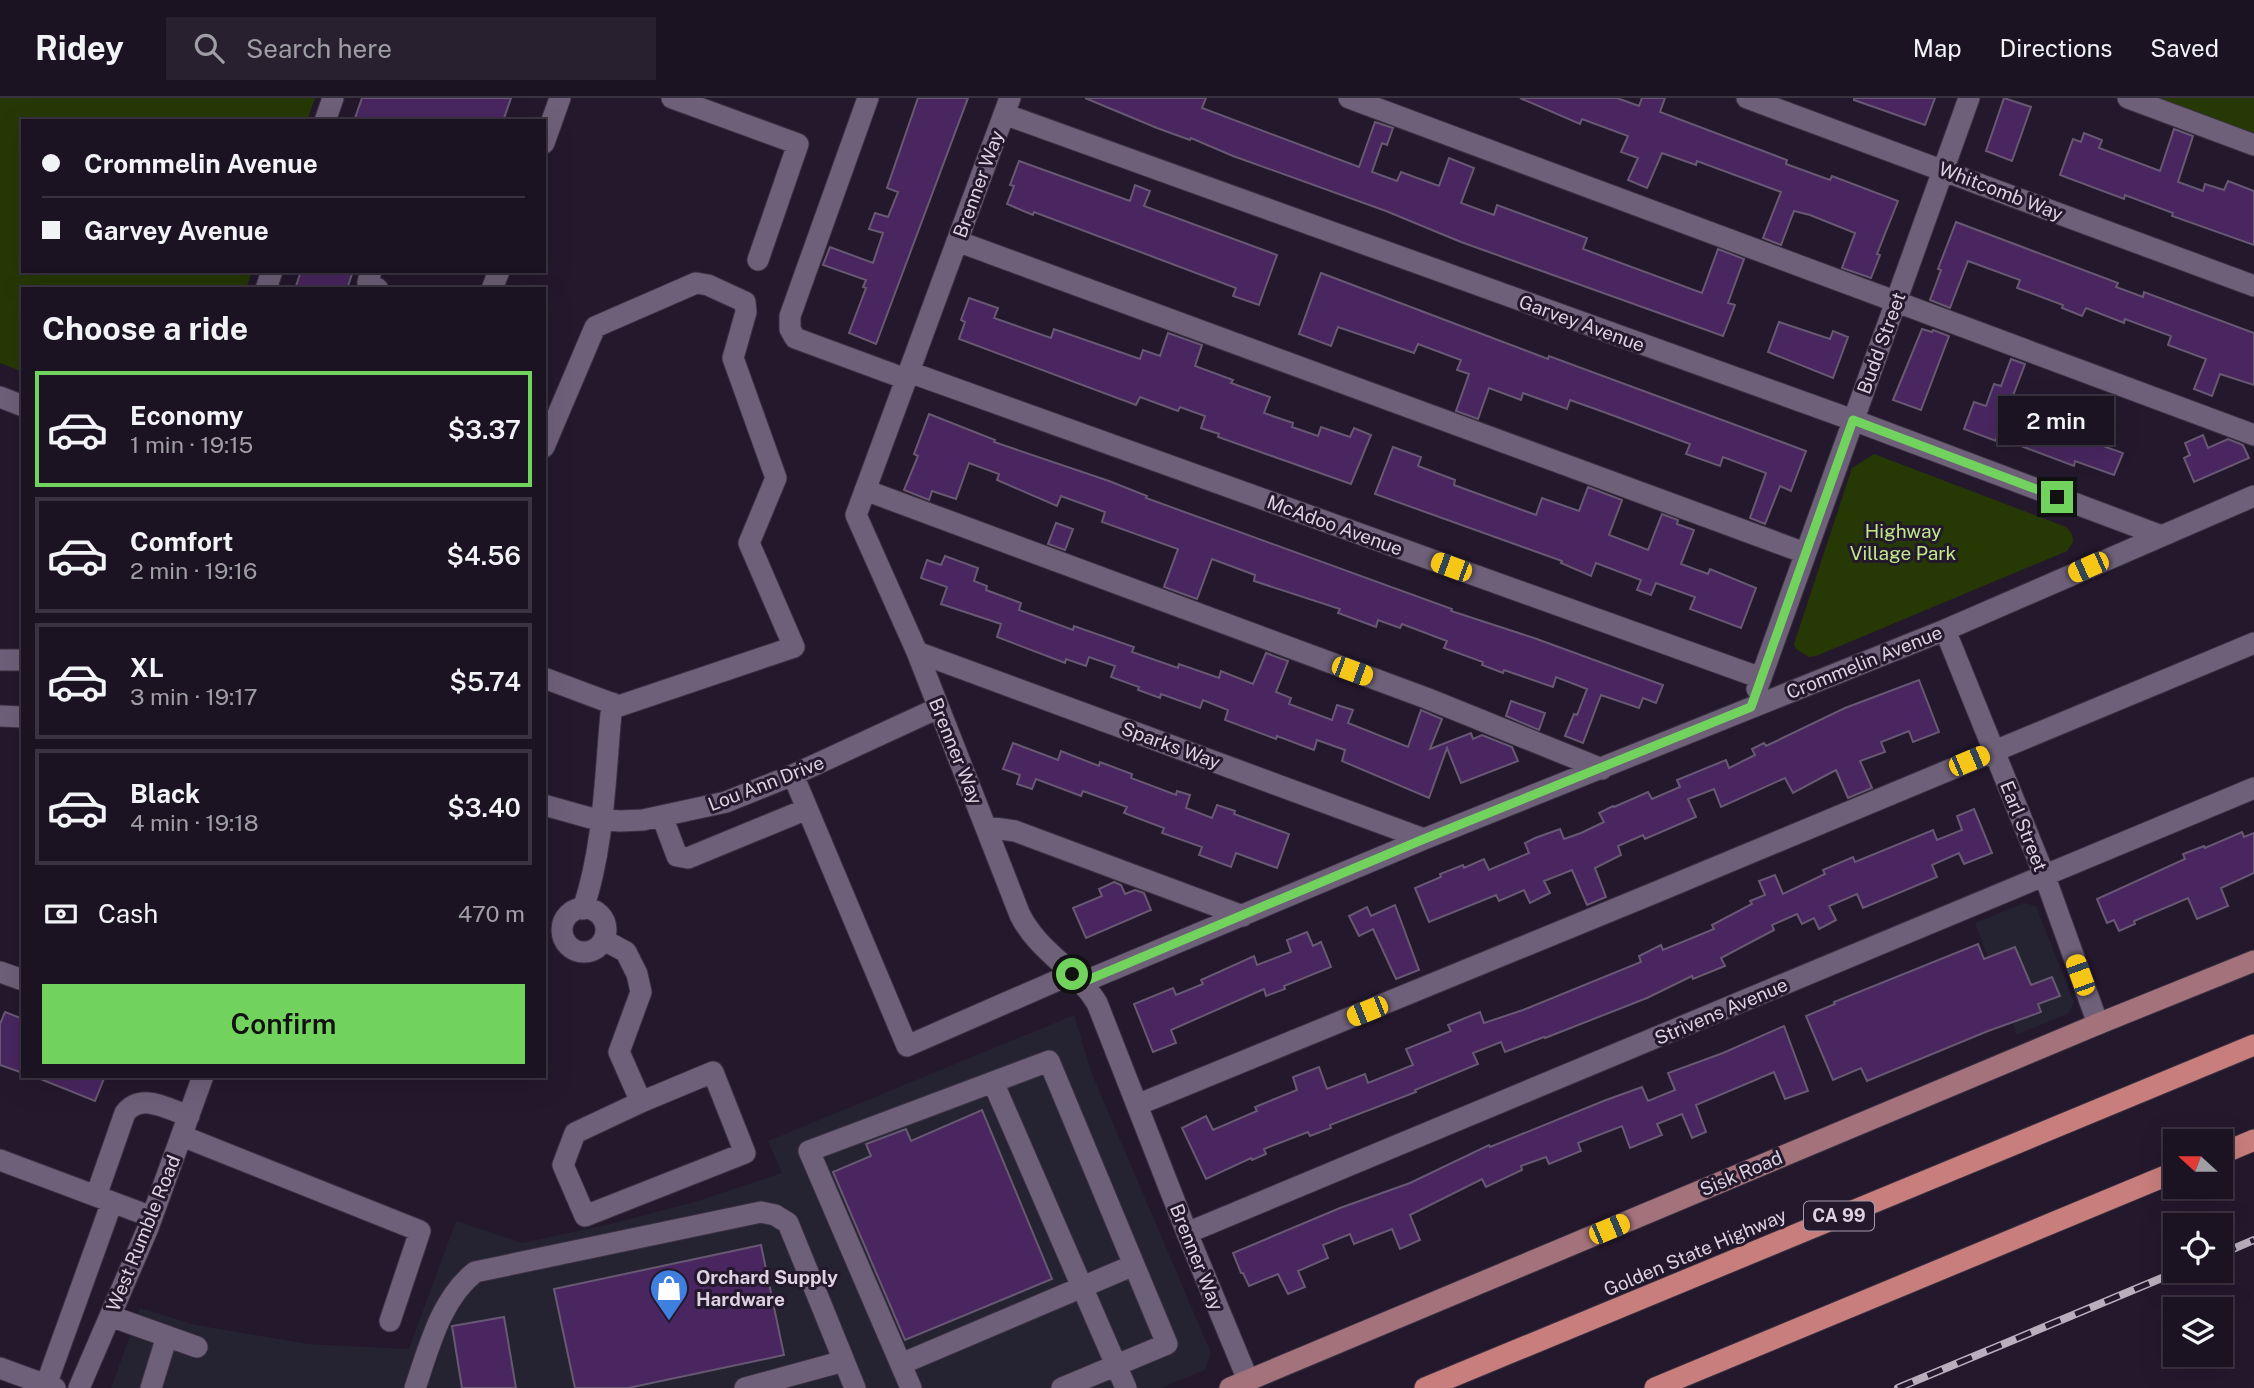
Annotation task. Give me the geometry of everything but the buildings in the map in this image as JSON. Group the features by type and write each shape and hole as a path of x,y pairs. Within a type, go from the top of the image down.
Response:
{"highway":[{"name":"Golden State Highway","path":"1425,1388 2254,1045"},
{"path":"2233,1149 2254,1140"},
{"path":"1655,1388 2163,1177"}],"main road":[{"name":"Sisk Road","path":"1239,1384 2254,961"}],"street":[{"path":"326,119 333,98"},
{"path":"546,137 560,98"},
{"path":"672,98 798,144 758,260"},
{"name":"McAdoo Avenue","path":"869,98 790,316 790,329 795,338 1761,678"},
{"path":"1349,98 2254,435"},
{"name":"Whitcomb Way","path":"1747,98 2254,286"},
{"name":"Budd Street","path":"1751,707 1969,98"},
{"path":"2127,98 2254,145"},
{"name":"Brenner Way","path":"1007,106 856,515 918,652 1029,932 1042,948 1077,978 1097,1003 1187,1233 1239,1384"},
{"name":"Garvey Avenue","path":"1007,106 2159,535"},
{"path":"957,241 1805,554"},
{"path":"546,442 595,327 696,283 708,285 746,302 746,312 733,358 776,478 749,543 794,647 619,706 546,679"},
{"path":"0,397 21,405"},
{"path":"865,490 1426,698 1602,769"},
{"name":"Crommelin Avenue","path":"807,809 906,1046 1243,916 1424,839 1945,630 2254,496"},
{"name":"Earl Street","path":"1945,630 2045,877 2098,1024"},
{"path":"1137,1105 2254,643"},
{"name":"Sparks Way","path":"918,652 1424,839"},
{"path":"0,660 21,660"},
{"path":"583,909 595,874 612,703"},
{"name":"Lou Ann Drive","path":"546,806 601,819 643,820 726,803 938,708"},
{"path":"0,716 21,717"},
{"path":"662,816 677,856 688,858 807,809 793,775"},
{"name":"Strivens Avenue","path":"1187,1233 2254,788"},
{"path":"987,827 1016,831 1243,916"},
{"path":"583,909 591,910 605,925 604,940 594,950 587,952 573,949 563,938 554,920 583,909"},
{"path":"604,940 626,952 637,974 640,992 618,1052 642,1101"},
{"path":"0,972 21,979"},
{"path":"911,1388 809,1151 1049,1061 1167,1344 1062,1388"},
{"path":"713,1073 746,1153 585,1216 563,1166 575,1133 642,1101 713,1073"},
{"name":"West Rumble Road","path":"79,1388 152,1217 203,1078"},
{"path":"993,1082 1126,1388"},
{"path":"0,1368 50,1386 104,1199 125,1113 132,1105 141,1101 189,1116"},
{"path":"182,1136 419,1231 390,1321"},
{"path":"0,1160 152,1217"},
{"path":"415,1388 435,1332 448,1305 460,1284 475,1272 761,1212 775,1215 788,1223 855,1388"},
{"path":"901,1364 1134,1265"},
{"path":"110,1316 197,1347"},
{"path":"151,1388 167,1336"},
{"path":"745,1388 844,1361"}],"shaded area":[{"path":"2024,903 2036,906 2074,1002 2069,1013 2017,1035 1975,923"},
{"path":"1074,1015 1092,1074 1211,1353 1205,1370 1161,1388 111,1388 140,1308 196,1325 308,1344 409,1349 456,1221 522,1243 698,1201 782,1173 768,1141"}],"green space":[{"path":"0,98 315,98 308,119 21,119 21,273 251,273 247,287 21,287 21,371 0,363"},
{"path":"2142,98 2254,98 2254,140"},
{"name":"Highway Village Park","path":"1874,454 2066,527 2072,534 2073,542 2067,551 1809,657 1796,649 1794,644 1852,468"}],"railway":[{"path":"2233,1249 2254,1240"},
{"path":"1898,1388 2163,1278"}],"place":[{"name":"Orchard Supply Hardware","path":"669,1322"}],"route":[{"path":"1072,974 1083,982 1424,839 1751,707 1853,420 2057,497"}]}
